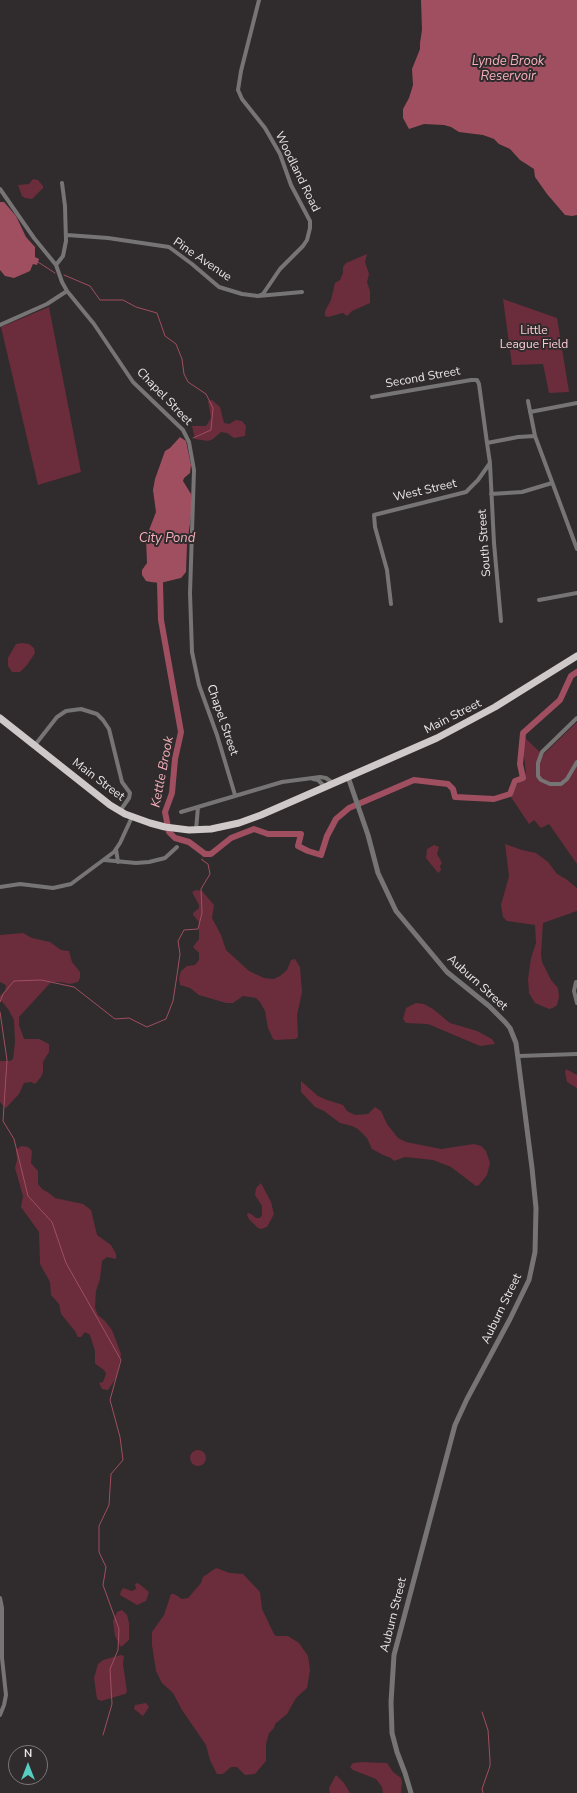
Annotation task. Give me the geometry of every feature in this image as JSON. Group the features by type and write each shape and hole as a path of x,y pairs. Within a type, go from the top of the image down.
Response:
{"highway":[{"name":"Main Street","path":"0,718 120,811 132,817 168,827 196,830 223,827 239,823 410,750 495,707 577,656"}],"street":[{"name":"Woodland Road","path":"258,296 263,294 280,269 303,246 307,240 310,228 310,221 292,185 280,154 265,128 240,97 238,90 240,71 260,0"},
{"path":"56,265 65,251 67,235 62,183"},
{"name":"Chapel Street","path":"0,189 34,238 56,265 67,291 94,324 133,382 182,430 190,442 194,470 190,593 192,652 199,685 217,735 235,795"},
{"name":"Pine Avenue","path":"67,235 108,238 169,247 219,286 242,294 258,296 302,292"},
{"path":"0,325 47,304 67,291"},
{"name":"Second Street","path":"372,398 477,380 479,384 487,444"},
{"path":"528,401 535,436 577,549"},
{"path":"530,412 577,403"},
{"path":"490,463 487,444 518,437 535,436"},
{"name":"South Street","path":"490,463 501,621"},
{"name":"West Street","path":"391,604 387,570 375,527 374,515 377,513 466,492 478,480 490,463"},
{"path":"492,494 522,492 552,483"},
{"path":"539,600 577,593"},
{"path":"35,745 57,716 66,712 81,709 97,714 109,729 122,782 130,794 120,811"},
{"path":"577,718 542,752 538,763 538,776 541,780 550,784 561,784 567,779 577,762"},
{"name":"Auburn Street","path":"348,777 368,834 378,872 396,912 447,972 489,1006 510,1028 519,1056 522,1099 532,1168 537,1230 531,1273 522,1296 467,1398 455,1425 394,1655 391,1688 392,1733 396,1752 405,1773 411,1793"},
{"path":"181,812 282,782 326,778 333,783"},
{"path":"313,779 318,780 325,787"},
{"path":"196,830 198,808"},
{"path":"0,886 20,884 50,888 64,886 77,880 116,849 132,817"},
{"path":"104,860 140,863 154,861 169,856 177,848"},
{"path":"116,849 118,862"},
{"path":"576,982 574,991 577,1003"},
{"path":"519,1056 577,1054"},
{"path":"0,1598 2,1608 1,1644 6,1695 0,1716"}],"green space":[{"path":"33,179 38,180 43,188 32,199 25,198 22,196 18,185 29,184"},
{"path":"367,254 365,262 369,274 367,282 370,291 370,303 352,311 347,316 343,313 328,317 325,316 325,311 331,300 335,283 340,280 343,273 343,267 346,263"},
{"name":"Little League Field","path":"503,299 557,318 569,392 549,393 543,364 512,365"},
{"path":"49,307 81,472 38,485 1,327"},
{"path":"212,400 220,407 224,423 229,424 236,420 242,421 246,426 245,436 234,438 227,433 221,432 213,439 208,441 195,439 192,426 206,426 211,418 208,401"},
{"path":"16,644 29,644 34,648 35,653 20,672 12,672 8,666 8,658"},
{"path":"577,722 577,864 549,824 541,828 534,820 529,824 511,797 517,785 526,773 523,748 524,737 543,755"},
{"path":"505,844 536,853 548,862 557,874 577,888 577,911 543,923 541,954 542,962 551,980 558,988 559,997 557,1005 553,1008 549,1009 535,1003 529,993 528,979 531,958 536,943 535,925 507,921 503,917 501,905 509,876"},
{"path":"434,845 439,847 437,854 442,863 440,866 441,870 438,873 426,858 427,849"},
{"path":"196,890 202,891 214,905 212,918 221,935 226,950 249,971 264,978 274,979 287,970 291,960 295,959 300,967 302,992 297,1015 298,1037 295,1039 273,1039 268,1028 265,1011 256,998 243,996 233,1003 226,1003 199,995 190,988 180,985 179,978 181,971 187,966 195,965 199,960 199,953 193,947 199,939 199,922 193,915 193,913 199,908 199,905 192,892"},
{"path":"23,933 32,938 50,942 61,950 69,951 72,962 80,972 80,978 78,982 70,984 51,982 19,1017 19,1025 24,1039 39,1039 49,1044 49,1052 43,1062 43,1072 41,1077 35,1084 31,1082 24,1083 19,1094 6,1108 0,1102 0,1061 10,1061 13,1059 15,1042 14,1020 0,999 0,996 5,991 6,985 0,982 0,935"},
{"path":"416,1003 424,1004 433,1009 450,1023 477,1031 492,1039 495,1044 480,1046 428,1024 406,1023 403,1019 406,1008"},
{"path":"566,1069 577,1075 577,1088 567,1082 565,1072"},
{"path":"301,1081 318,1096 343,1105 347,1111 355,1115 368,1114 375,1107 381,1111 387,1124 398,1138 406,1142 441,1149 474,1144 481,1146 486,1151 490,1163 487,1175 479,1185 476,1186 451,1167 433,1160 405,1157 394,1161 372,1149 367,1138 358,1129 340,1123 324,1111 315,1107 301,1092"},
{"path":"21,1146 28,1147 32,1151 31,1163 38,1171 38,1184 42,1189 55,1198 83,1204 91,1210 97,1235 111,1245 116,1254 116,1259 107,1257 102,1261 100,1279 96,1291 95,1308 98,1315 112,1330 121,1354 116,1378 108,1390 102,1389 99,1383 103,1382 106,1374 104,1370 95,1363 95,1351 90,1335 85,1332 81,1337 78,1337 61,1314 59,1304 51,1295 50,1282 40,1264 39,1232 21,1207 23,1196 15,1168 17,1160 16,1150"},
{"path":"261,1183 271,1202 274,1214 267,1227 261,1229 249,1219 247,1215 248,1213 256,1218 260,1218 262,1215 262,1206 255,1195 256,1188"},
{"path":"198,1450 204,1452 206,1458 204,1464 198,1466 192,1464 190,1458 192,1452"},
{"path":"216,1568 230,1573 243,1574 260,1592 262,1609 274,1634 276,1636 288,1636 299,1643 308,1656 310,1670 307,1688 296,1698 287,1714 275,1724 274,1728 269,1733 266,1744 266,1761 255,1774 245,1775 237,1767 231,1767 223,1774 217,1774 210,1760 206,1745 182,1710 173,1693 162,1683 156,1671 152,1645 152,1632 164,1615 171,1594 174,1594 182,1599 188,1598 201,1583 203,1577"},
{"path":"138,1583 149,1592 146,1601 137,1605 120,1595 123,1588 132,1591 136,1589 135,1584"},
{"path":"122,1610 127,1615 129,1623 129,1640 121,1647 115,1636 113,1621 117,1612"},
{"path":"121,1655 124,1656 123,1664 127,1692 125,1694 101,1701 97,1699 94,1678 98,1664 103,1660"},
{"path":"146,1703 149,1707 143,1716 134,1709 135,1705"},
{"path":"353,1763 387,1763 393,1772 401,1778 401,1793 383,1793 382,1787 376,1779 353,1770 350,1767"},
{"path":"336,1775 344,1783 350,1793 330,1793 329,1788"}],"water":[{"name":"Lynde Brook Reservoir","path":"421,0 577,0 577,215 565,215 535,177 534,169 520,160 510,149 499,144 494,139 483,135 459,132 444,125 424,124 409,129 403,118 403,109 409,98 413,85 412,69 420,49 422,30"},
{"path":"0,202 4,202 16,216 26,237 35,247 35,257 39,259 37,265 33,264 30,271 14,278 5,276 0,270"},
{"name":"City Pond","path":"180,437 186,441 191,465 190,473 184,478 183,481 191,494 192,510 187,544 186,572 181,578 160,583 146,581 142,575 142,570 147,563 146,538 156,512 153,490 155,479 165,451 170,448"}],"waterway":[{"name":"Kettle Brook","path":"38,262 55,273"},
{"name":"Kettle Brook","path":"64,275 90,286 100,300 123,300 136,307 157,313 165,336 176,344 182,359 184,374 188,382 206,394 213,408 211,430 193,438"},
{"name":"Kettle Brook","path":"160,583 161,620 181,732 175,759 172,793 165,812 169,832 175,838 189,842 205,854 211,854 231,838 254,829 268,834 301,834 298,846 321,855 327,836 336,819 349,808 414,780 448,784 453,789 455,797 494,799 510,794 515,781 523,778 520,764 523,733 560,700 571,676 577,672"},
{"path":"0,1002 3,994 14,981 41,980 74,987 115,1019 129,1018 147,1027 166,1019 173,1001 180,954 178,941 184,930 198,929 202,913 201,889 210,874 208,864 202,859"},
{"path":"0,1012 7,1060 3,1121 14,1139 28,1196 52,1222 66,1263 121,1360 110,1400 120,1437 123,1460 111,1474 109,1505 99,1526 99,1552 106,1567 103,1585 119,1629 118,1650 110,1669 112,1704 103,1735"},
{"path":"482,1712 488,1730 490,1760 490,1766 482,1789 483,1793"}]}
